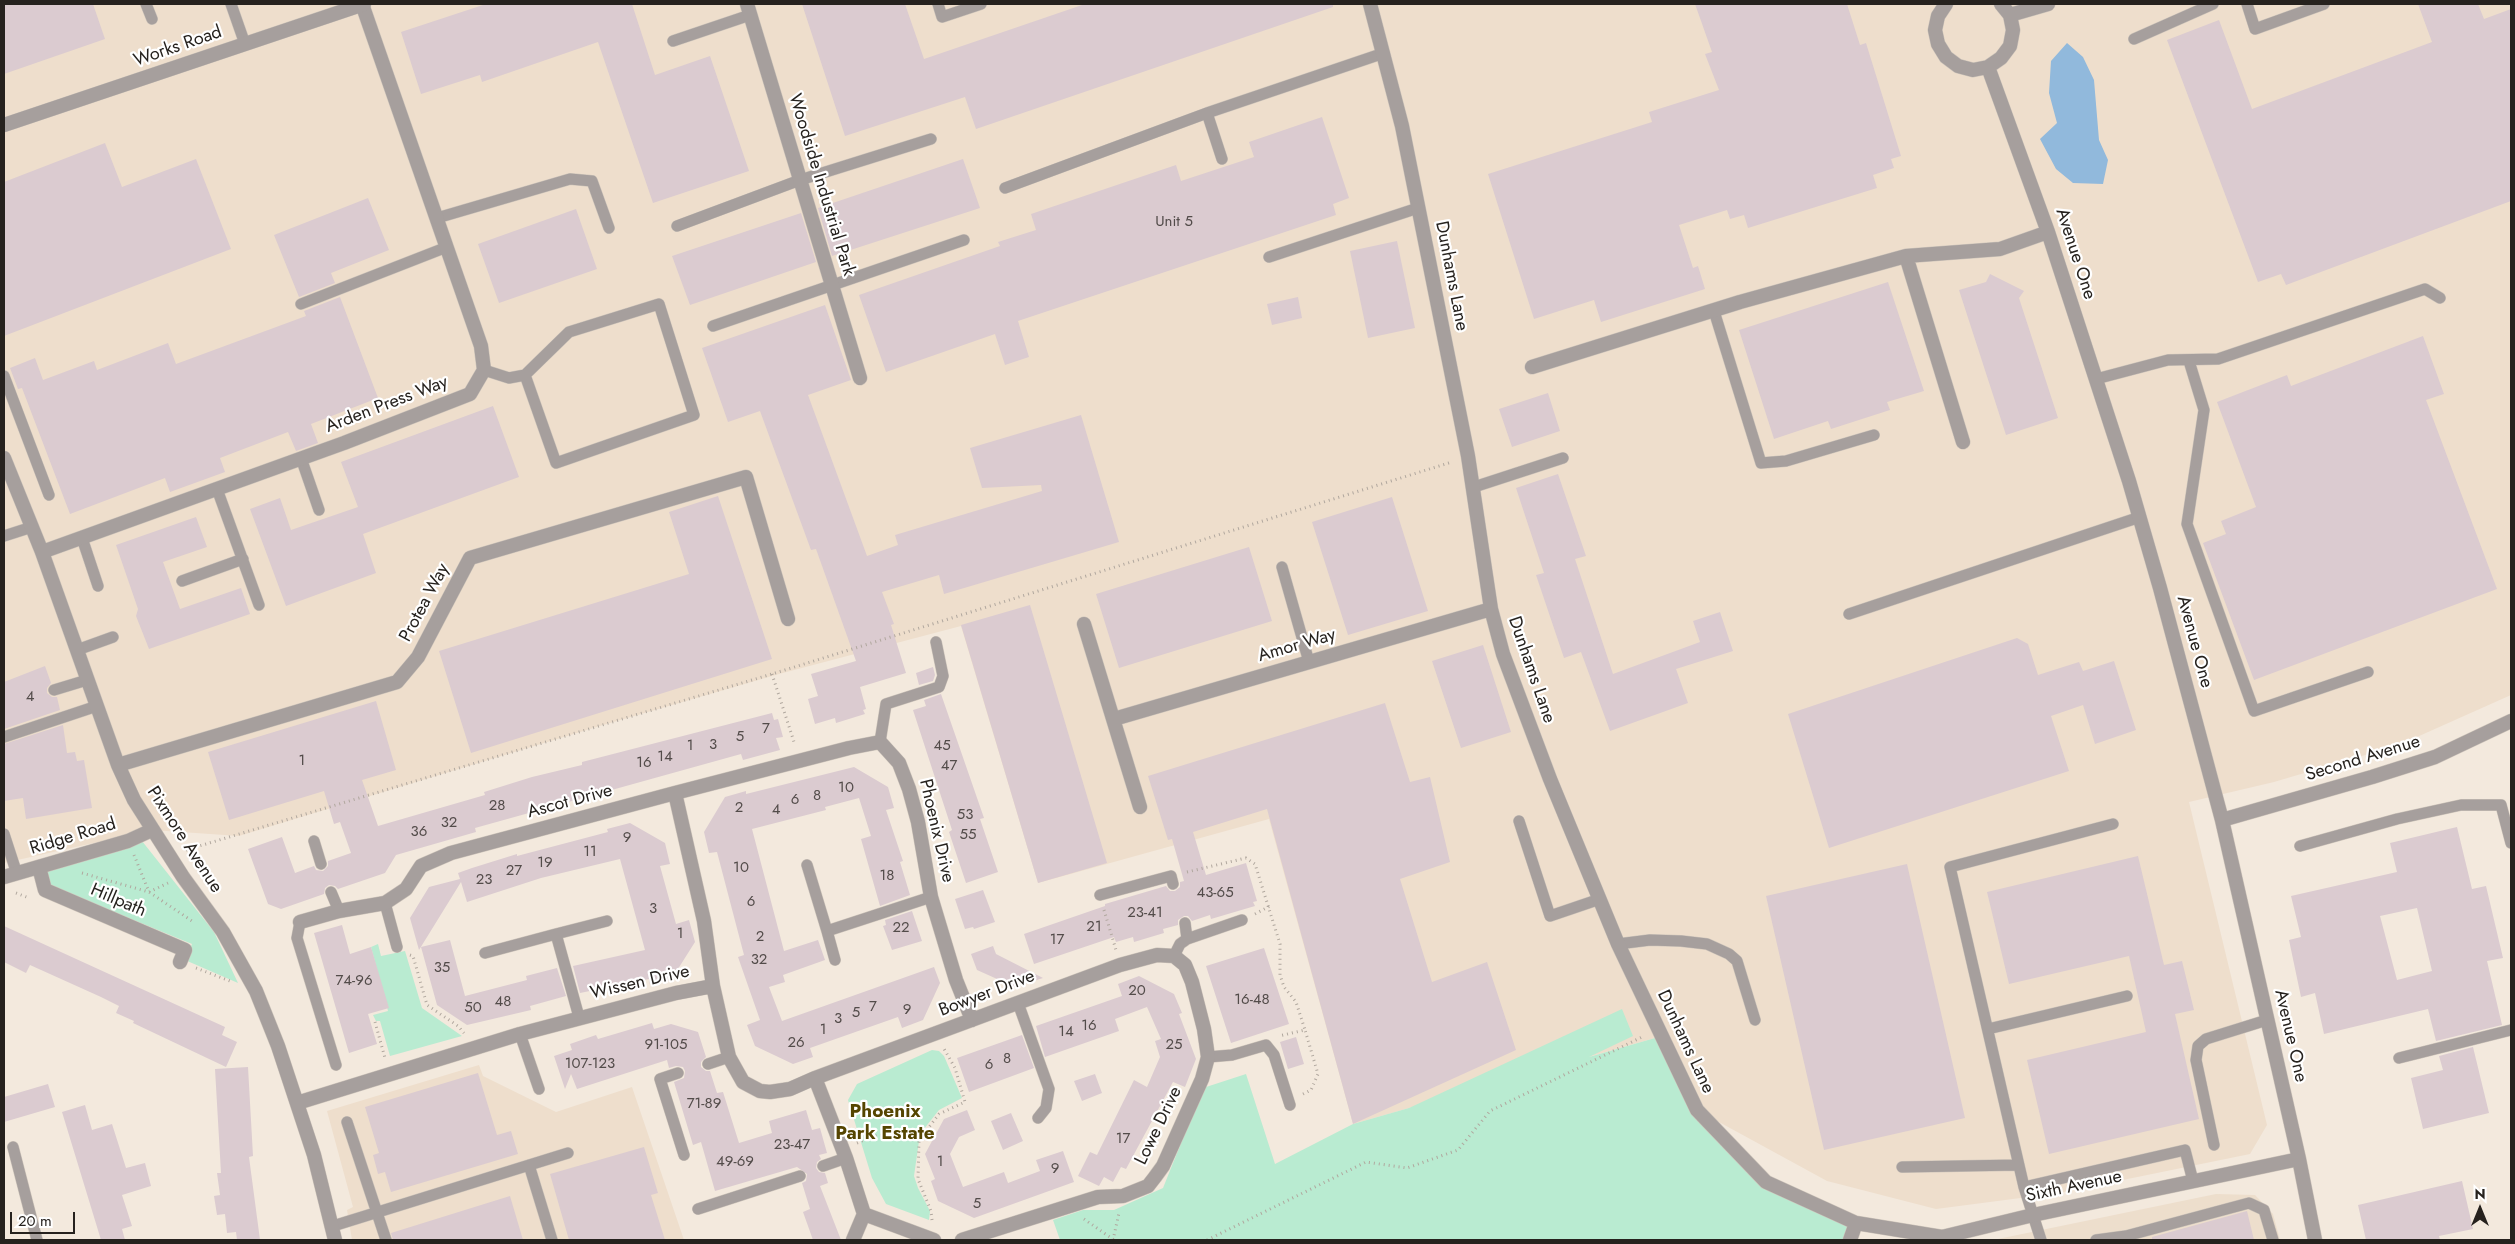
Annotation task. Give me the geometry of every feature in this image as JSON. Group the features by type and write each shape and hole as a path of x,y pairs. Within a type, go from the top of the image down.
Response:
{"street":[{"name":"Works Road","path":"4,125 363,4"},
{"path":"363,4 481,346 484,370"},
{"name":"Dunhams Lane","path":"1370,4 1402,126 1474,487 1492,609 1502,654 1618,944 1697,1110 1766,1182 1856,1223"},
{"path":"1946,4 1938,16 1935,30 1938,44 1946,57 1958,66 1973,70 1988,67 2001,58 2010,46 2013,30 2006,9 2048,4"},
{"name":"Woodside Industrial Park","path":"749,9 860,378"},
{"name":"Avenue One","path":"1988,67 2048,232 2140,517 2222,820 2299,1159 2315,1240"},
{"path":"1532,367 1714,310 1906,256 2000,248 2048,232"},
{"path":"1906,256 1963,442"},
{"name":"Arden Press Way","path":"42,552 301,458 470,394 484,370"},
{"name":"Pixmore Avenue","path":"4,458 42,552 118,765 134,800 183,877 223,932 243,965 278,1046 314,1156 334,1233"},
{"name":"Protea Way","path":"118,765 397,682 418,657 470,558 746,477 788,619"},
{"name":"Amor Way","path":"1114,719 1492,609"},
{"path":"1084,624 1140,806"},
{"name":"Second Avenue","path":"2222,820 2372,778 2435,757 2511,721"},
{"path":"713,986 704,921 675,793 880,742"},
{"name":"Phoenix Drive","path":"880,742 899,764 909,789 918,822 932,896 956,980 972,1020"},
{"name":"Ascot Drive","path":"300,922 339,911 385,903 406,889 421,866 451,853 675,793"},
{"name":"Ridge Road","path":"10,876 128,841 152,830"},
{"name":"Hillpath","path":"39,867 45,890 185,950 180,962"},
{"name":"Bowyer Drive","path":"815,1078 1120,965 1157,955 1174,956"},
{"name":"Lowe Drive","path":"962,1240 1098,1197 1122,1196 1148,1186 1163,1166 1202,1079 1208,1057 1204,1029 1192,982 1185,965 1174,956"},
{"name":"Wissen Drive","path":"297,1103 474,1047 579,1017 676,993 713,986 730,1057 743,1082 760,1091 770,1092 790,1089 815,1078"},
{"path":"815,1078 844,1153 864,1214 853,1240"},
{"name":"Sixth Avenue","path":"1856,1223 1942,1236 2299,1159"},
{"path":"864,1214 929,1238"},
{"path":"1850,1240 1856,1223"}],"lane":[{"path":"146,4 152,19"},
{"path":"231,4 245,44"},
{"path":"938,4 942,17 981,4"},
{"path":"2134,39 2213,4"},
{"path":"2248,4 2255,29 2324,4"},
{"path":"673,40 749,9"},
{"path":"1004,188 1207,113 1384,53"},
{"path":"1207,113 1222,158"},
{"path":"678,226 800,180 932,139"},
{"path":"437,218 570,179 592,181 609,228"},
{"path":"1269,257 1418,208"},
{"path":"713,326 964,240"},
{"path":"301,304 447,248"},
{"path":"2096,379 2168,360 2189,362 2218,359 2425,289 2440,298"},
{"path":"484,370 509,378 525,376 569,332 659,304 694,415 556,463 525,376"},
{"path":"1714,310 1761,463 1786,461 1874,435"},
{"path":"2189,362 2204,410 2187,524 2254,711 2368,672"},
{"path":"4,376 49,495"},
{"path":"301,458 319,510"},
{"path":"1474,487 1563,458"},
{"path":"217,489 259,605"},
{"path":"1849,614 2140,517"},
{"path":"4,536 32,527"},
{"path":"82,538 98,586"},
{"path":"182,581 242,559"},
{"path":"1282,567 1309,662"},
{"path":"77,650 113,637"},
{"path":"880,742 886,704 939,687 943,676 936,642"},
{"path":"54,690 87,680"},
{"path":"4,737 97,706"},
{"path":"2300,846 2397,819 2461,806 2477,805 2502,805 2511,843"},
{"path":"1519,821 1550,916 1600,899"},
{"path":"2041,1240 2024,1187 1950,867 2113,824"},
{"path":"4,834 10,876"},
{"path":"314,841 321,864"},
{"path":"806,865 835,960"},
{"path":"1100,895 1172,880"},
{"path":"331,892 339,911"},
{"path":"827,931 932,896"},
{"path":"385,903 397,947"},
{"path":"1174,956 1180,944 1186,939 1242,920"},
{"path":"485,953 607,921"},
{"path":"300,922 296,938 336,1065"},
{"path":"1184,923 1186,939"},
{"path":"556,934 579,1017"},
{"path":"1618,944 1650,940 1681,941 1707,944 1729,954 1737,962 1755,1020"},
{"path":"1988,1029 2127,996"},
{"path":"1018,1003 1050,1089 1046,1108 1038,1118"},
{"path":"2214,1145 2196,1060 2198,1046 2206,1039 2267,1020"},
{"path":"2399,1058 2511,1030"},
{"path":"520,1034 539,1090"},
{"path":"1208,1057 1232,1055 1266,1045 1274,1055 1289,1102"},
{"path":"708,1064 730,1057"},
{"path":"678,1073 660,1079 684,1155"},
{"path":"348,1122 386,1240"},
{"path":"13,1147 37,1240"},
{"path":"2024,1187 2186,1150 2193,1181"},
{"path":"334,1233 377,1212 568,1153"},
{"path":"823,1166 844,1153"},
{"path":"529,1165 552,1240"},
{"path":"1902,1167 2019,1165"},
{"path":"698,1209 800,1176"},
{"path":"2096,1240 2114,1239 2249,1203 2264,1210 2273,1240"}],"path":[{"path":"169,855 772,674 1468,456"},
{"path":"772,674 800,761"},
{"path":"128,841 149,892"},
{"path":"1172,880 1238,859 1251,859 1255,864 1280,944 1280,975 1284,986 1296,1002 1317,1068 1315,1084 1312,1090 1289,1102"},
{"path":"74,873 104,878 149,892 195,924"},
{"path":"149,892 183,877"},
{"path":"1100,895 1120,965"},
{"path":"397,947 413,956 427,1005 458,1026 474,1047"},
{"path":"375,1022 389,1073"},
{"path":"1207,1240 1366,1162 1407,1168 1458,1150 1490,1111 1658,1029"},
{"path":"1266,1045 1270,1038 1306,1030"},
{"path":"929,1238 933,1219 918,1179 919,1140 939,1114 965,1102 955,1068 942,1046 938,1033"},
{"path":"844,1153 874,1136 904,1133 919,1140"},
{"path":"1067,1207 1114,1240 1122,1196"}],"shaded area":[{"path":"4,4 2511,4 2511,695 2399,745 2274,782 2189,802 2267,1125 2250,1154 2059,1193 1936,1209 1827,1181 1697,1110 1662,1036 1353,1124 1269,819 1038,883 961,626 779,674 603,725 239,836 152,830 4,863"},
{"path":"479,1065 483,1076 556,1112 632,1087 684,1240 352,1240 347,1210 353,1207 327,1111"},
{"path":"2216,1194 2255,1195 2273,1214 2280,1240 1993,1240"}],"green space":[{"path":"142,841 214,932 238,983 185,960 192,944 50,886 45,869"},
{"path":"378,944 381,956 405,951 422,1008 462,1036 390,1056 380,1021 376,1021 373,1015 388,1011 371,947"},
{"path":"1622,1009 1633,1036 1589,1057 1662,1036 1697,1110 1766,1182 1856,1223 1850,1240 1060,1240 1053,1220 1083,1210 1114,1210 1163,1188 1203,1088 1246,1074 1275,1164 1353,1124 1409,1108"},
{"path":"932,1050 939,1051 944,1056 962,1098 939,1110 920,1134 914,1176 930,1211 929,1220 886,1204 872,1178 848,1100 857,1084"}],"water":[{"path":"2067,43 2083,57 2094,80 2099,140 2108,160 2103,184 2073,183 2056,169 2040,139 2057,123 2049,93 2051,61"}],"building":[{"path":"4,4 93,4 105,39 4,74"},
{"path":"486,4 632,4 655,75 710,56 749,171 653,203 598,42 482,82 480,75 421,94 401,32"},
{"path":"802,4 905,4 924,59 1085,4 1333,4 1333,7 976,129 965,97 845,136"},
{"path":"1695,4 1847,4 1860,45 1866,43 1901,156 1891,159 1894,168 1873,175 1877,188 1748,228 1744,215 1730,219 1727,210 1679,225 1693,268 1698,266 1705,289 1601,322 1594,300 1534,319 1488,174 1652,122 1649,112 1719,90 1705,54 1712,52"},
{"path":"2418,4 2478,4 2484,19 2511,9 2511,201 2286,285 2281,274 2258,282 2167,40 2219,20 2252,109 2432,42"},
{"path":"1322,117 1349,198 1333,204 1336,215 1018,321 1029,357 1005,365 995,334 886,372 859,295 1000,246 998,242 1036,230 1031,214 1176,165 1181,181 1254,157 1249,142"},
{"path":"105,143 122,187 196,159 231,249 4,336 4,182"},
{"path":"963,159 980,208 832,256 818,208"},
{"path":"368,198 389,250 331,273 335,283 299,297 274,235"},
{"path":"576,209 597,269 499,303 478,244"},
{"path":"801,213 816,262 690,305 672,256"},
{"path":"1397,241 1415,328 1368,338 1350,251"},
{"path":"1990,274 2024,291 2019,298 2058,418 2006,435 1959,290 1986,282"},
{"path":"1888,282 1924,391 1887,402 1890,410 1831,429 1828,421 1774,439 1739,330"},
{"path":"340,297 378,398 311,424 318,443 296,451 288,432 220,458 225,472 170,492 165,478 70,514 22,388 18,389 10,368 35,358 43,380 94,361 97,370 168,343 176,364 306,316 304,311"},
{"path":"1298,297 1302,318 1272,325 1267,304"},
{"path":"825,305 851,380 808,395 867,556 898,545 895,535 1042,491 1041,485 982,488 970,448 1081,415 1119,542 944,594 939,575 882,592 894,624 891,625 906,673 860,687 866,709 863,710 865,714 836,723 835,718 815,724 808,699 818,696 811,674 856,661 816,549 811,550 760,411 728,422 702,348"},
{"path":"2423,336 2444,394 2426,400 2497,589 2254,680 2203,543 2226,534 2221,521 2256,507 2217,402 2287,375 2291,386"},
{"path":"1548,393 1560,431 1512,447 1499,409"},
{"path":"493,406 519,477 363,534 376,573 286,606 250,509 280,498 291,530 358,507 341,462"},
{"path":"1558,474 1586,556 1575,559 1613,674 1700,642 1693,621 1720,612 1733,651 1676,669 1688,703 1610,731 1581,652 1564,658 1536,575 1544,573 1516,488"},
{"path":"718,496 772,659 471,753 439,651 689,574 669,512"},
{"path":"1392,497 1428,611 1348,635 1312,522"},
{"path":"196,517 207,547 163,562 180,609 241,588 250,614 149,649 136,616 138,609 116,545"},
{"path":"1249,547 1272,621 1119,668 1096,594"},
{"path":"1030,605 1107,863 1038,883 961,625"},
{"path":"2017,638 2028,644 2038,675 2079,662 2083,671 2114,661 2136,730 2095,744 2083,705 2051,716 2069,771 1829,848 1788,714"},
{"path":"1483,645 1511,732 1461,748 1432,661"},
{"path":"45,666 51,683 47,688 47,693 52,697 57,697 60,710 4,729 4,682"},
{"path":"933,667 935,675 933,681 919,685 916,673"},
{"path":"941,694 984,818 980,819 998,872 966,883 949,832 952,830 913,710 926,706 924,700"},
{"path":"376,701 396,770 362,780 378,826 485,795 484,792 532,777 582,765 582,762 772,713 774,720 778,719 783,737 776,738 780,750 743,760 741,754 475,828 476,832 396,855 385,873 338,889 335,886 329,885 325,888 324,894 281,909 268,904 248,849 282,837 295,873 314,866 316,870 323,871 328,866 328,861 351,853 340,822 334,824 324,791 229,820 208,752"},
{"path":"1385,703 1410,782 1430,777 1450,862 1400,879 1432,982 1487,962 1516,1050 1353,1124 1267,809 1193,832 1206,875 1246,863 1257,901 1253,902 1255,906 1211,919 1210,915 1192,921 1188,916 1184,916 1178,920 1178,925 1163,929 1164,933 1134,942 1133,937 1116,942 1114,937 1034,964 1024,934 1105,906 1105,904 1166,886 1170,891 1175,891 1180,887 1180,882 1184,881 1172,839 1168,840 1148,776"},
{"path":"63,725 67,753 75,752 77,761 84,760 92,808 26,819 23,798 4,801 4,744"},
{"path":"854,767 888,787 894,808 886,810 903,861 900,862 910,895 880,906 861,839 871,836 859,798 825,807 826,810 752,829 784,951 818,940 825,960 783,975 785,982 769,987 782,1021 934,967 940,983 923,1020 902,1028 898,1017 810,1048 813,1057 793,1064 755,1046 747,1025 760,1020 738,957 744,955 717,852 709,853 704,832 725,797 746,791 746,794"},
{"path":"630,823 665,843 670,864 660,866 676,924 689,920 695,942 671,980 650,985 649,979 580,993 573,966 645,950 620,859 541,878 467,902 461,882 419,950 410,918 429,887 460,879 458,873 472,868 517,854 517,856 608,832 607,829"},
{"path":"2457,827 2472,889 2486,886 2503,958 2487,961 2502,1025 2436,1041 2428,1009 2324,1034 2315,993 2301,997 2289,940 2301,937 2291,896 2397,872 2390,843","holes":["2417,908 2432,971 2397,980 2380,916"]},
{"path":"2138,856 2164,965 2182,961 2194,1010 2175,1014 2199,1119 2049,1154 2027,1060 2146,1032 2129,956 2009,984 1987,892"},
{"path":"1907,864 1965,1118 1824,1150 1766,896"},
{"path":"983,890 995,922 974,929 973,927 965,929 955,899"},
{"path":"912,911 922,941 892,950 883,926 886,925 885,920"},
{"path":"342,925 350,954 371,947 389,1008 368,1014 377,1044 349,1053 314,933"},
{"path":"4,926 225,1027 222,1035 237,1042 226,1067 133,1023 134,1021 116,1013 119,1006 101,997 30,965 26,973 4,962"},
{"path":"450,940 465,996 527,980 526,976 557,968 566,996 530,1006 531,1010 467,1025 437,1005 421,947"},
{"path":"993,946 996,954 1043,978 1015,987 977,970 971,954"},
{"path":"1264,948 1289,1024 1231,1043 1206,966"},
{"path":"1139,976 1174,994 1182,1013 1179,1014 1196,1059 1185,1087 1173,1082 1126,1169 1121,1167 1113,1182 1104,1177 1099,1186 1078,1176 1090,1152 1097,1155 1134,1080 1147,1087 1160,1057 1155,1041 1161,1039 1147,1007 1115,1019 1119,1031 1045,1057 1036,1026 1122,996 1118,984"},
{"path":"652,1023 654,1029 671,1024 698,1032 706,1057 701,1062 701,1067 706,1071 710,1071 717,1093 723,1092 739,1143 772,1133 769,1121 806,1110 812,1130 820,1128 827,1153 819,1155 821,1159 817,1162 816,1168 819,1172 825,1173 828,1183 820,1186 841,1240 813,1240 803,1212 810,1209 802,1183 806,1181 807,1174 797,1167 715,1191 701,1142 693,1145 674,1082 684,1078 685,1071 683,1067 669,1068 667,1060 577,1089 571,1074 565,1089 554,1056 572,1050 570,1044 596,1035 598,1039"},
{"path":"1022,1035 1034,1068 969,1092 957,1058"},
{"path":"1296,1037 1304,1064 1288,1069 1280,1042"},
{"path":"2473,1047 2489,1113 2423,1129 2411,1078 2443,1070 2439,1056"},
{"path":"248,1067 253,1156 249,1157 260,1240 237,1240 236,1232 227,1233 225,1214 217,1215 214,1196 220,1195 217,1173 221,1173 215,1069"},
{"path":"478,1073 497,1135 511,1131 518,1154 391,1192 385,1172 378,1174 373,1155 379,1153 365,1107"},
{"path":"1095,1074 1102,1093 1082,1101 1074,1081"},
{"path":"48,1084 55,1107 4,1122 4,1097"},
{"path":"85,1105 92,1130 112,1124 126,1168 145,1163 151,1186 122,1195 132,1226 122,1229 125,1240 101,1240 62,1112"},
{"path":"967,1110 975,1130 959,1137 950,1154 963,1187 1004,1172 1008,1183 1040,1171 1036,1160 1063,1151 1074,1182 974,1218 938,1201 931,1181 935,1179 925,1154 944,1119"},
{"path":"1011,1113 1023,1141 1003,1150 991,1121"},
{"path":"644,1147 658,1193 651,1195 665,1240 569,1240 550,1174"},
{"path":"2462,1181 2473,1229 2439,1236 2440,1240 2366,1240 2358,1205"},
{"path":"510,1196 523,1240 393,1240 391,1233"},
{"path":"2247,1211 2254,1240 2152,1240 2152,1237"}],"district":[{"name":"Phoenix Park Estate","path":"885,1123"}]}
